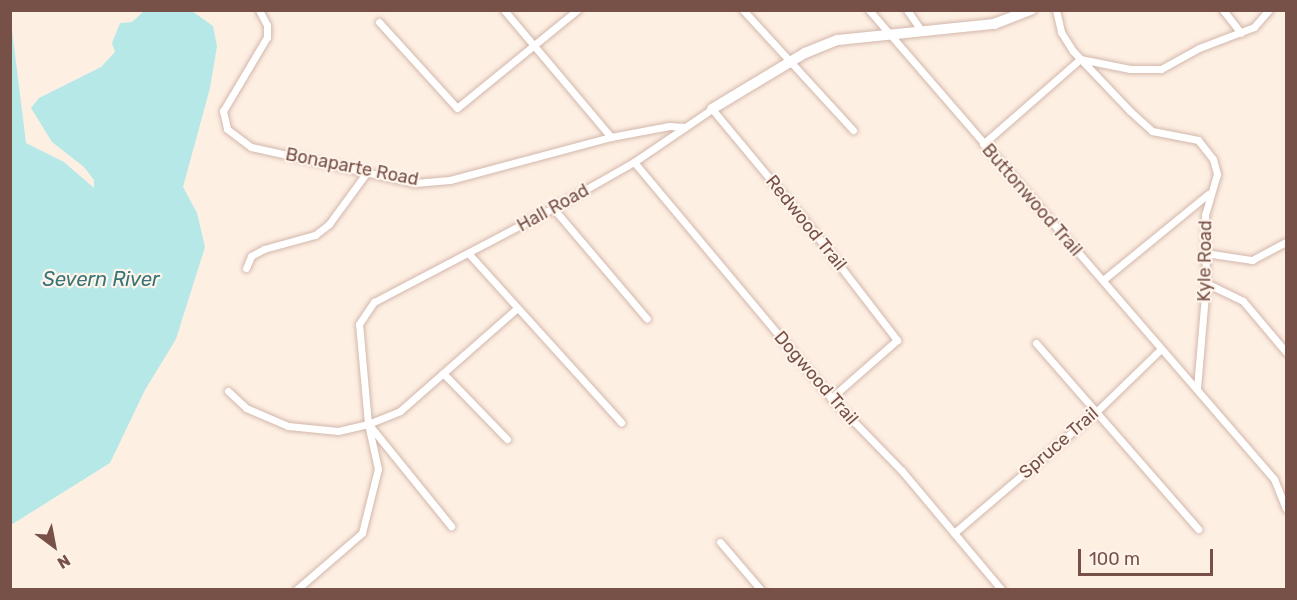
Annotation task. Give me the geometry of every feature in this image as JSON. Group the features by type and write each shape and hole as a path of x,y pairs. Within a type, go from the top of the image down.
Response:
{"street":[{"name":"Bonaparte Road","path":"259,10 267,25 267,37 223,111 232,134 251,147 414,183 450,180 611,137 669,126 685,127"},
{"path":"504,10 611,137"},
{"path":"379,22 457,108 535,47 577,10"},
{"path":"743,10 853,130"},
{"name":"Buttonwood Trail","path":"868,10 1161,349 1197,387"},
{"path":"907,10 921,30"},
{"name":"Hall Road","path":"296,590 362,533 378,470 368,424 359,324 374,302 553,208 634,162 712,109 792,61 838,40 887,32 994,24 1031,10"},
{"path":"1056,10 1061,32 1080,59 1130,69 1161,69 1199,48 1254,27 1269,10"},
{"path":"1223,10 1241,33"},
{"path":"983,144 1080,59"},
{"name":"Kyle Road","path":"1080,59 1152,131 1198,140 1213,159 1217,174 1208,194 1206,283 1197,387"},
{"name":"Redwood Trail","path":"712,109 810,227 897,340 831,398"},
{"name":"Dogwood Trail","path":"634,162 831,398 954,533 1002,590"},
{"path":"246,268 251,256 264,249 315,235 329,224 367,172"},
{"path":"1102,280 1208,194"},
{"path":"553,208 647,319"},
{"path":"1205,253 1252,260 1287,242"},
{"path":"469,254 516,309 621,422"},
{"path":"1206,283 1243,301 1287,352"},
{"path":"228,391 246,408 288,426 338,431 368,424 400,411 516,309"},
{"path":"1036,343 1198,529"},
{"name":"Spruce Trail","path":"954,533 1097,411 1161,349"},
{"path":"443,373 507,439"},
{"path":"1197,387 1274,479 1287,509"},
{"path":"368,424 451,526"},
{"path":"720,542 761,590"}],"water":[{"name":"Severn River","path":"144,11 192,11 213,26 217,46 210,88 183,187 197,213 205,247 176,339 145,390 110,463 11,525 11,22 26,143 64,162 94,188 94,180 84,167 52,142 31,108 39,98 101,67 115,52 112,43 120,23 132,22"}]}
